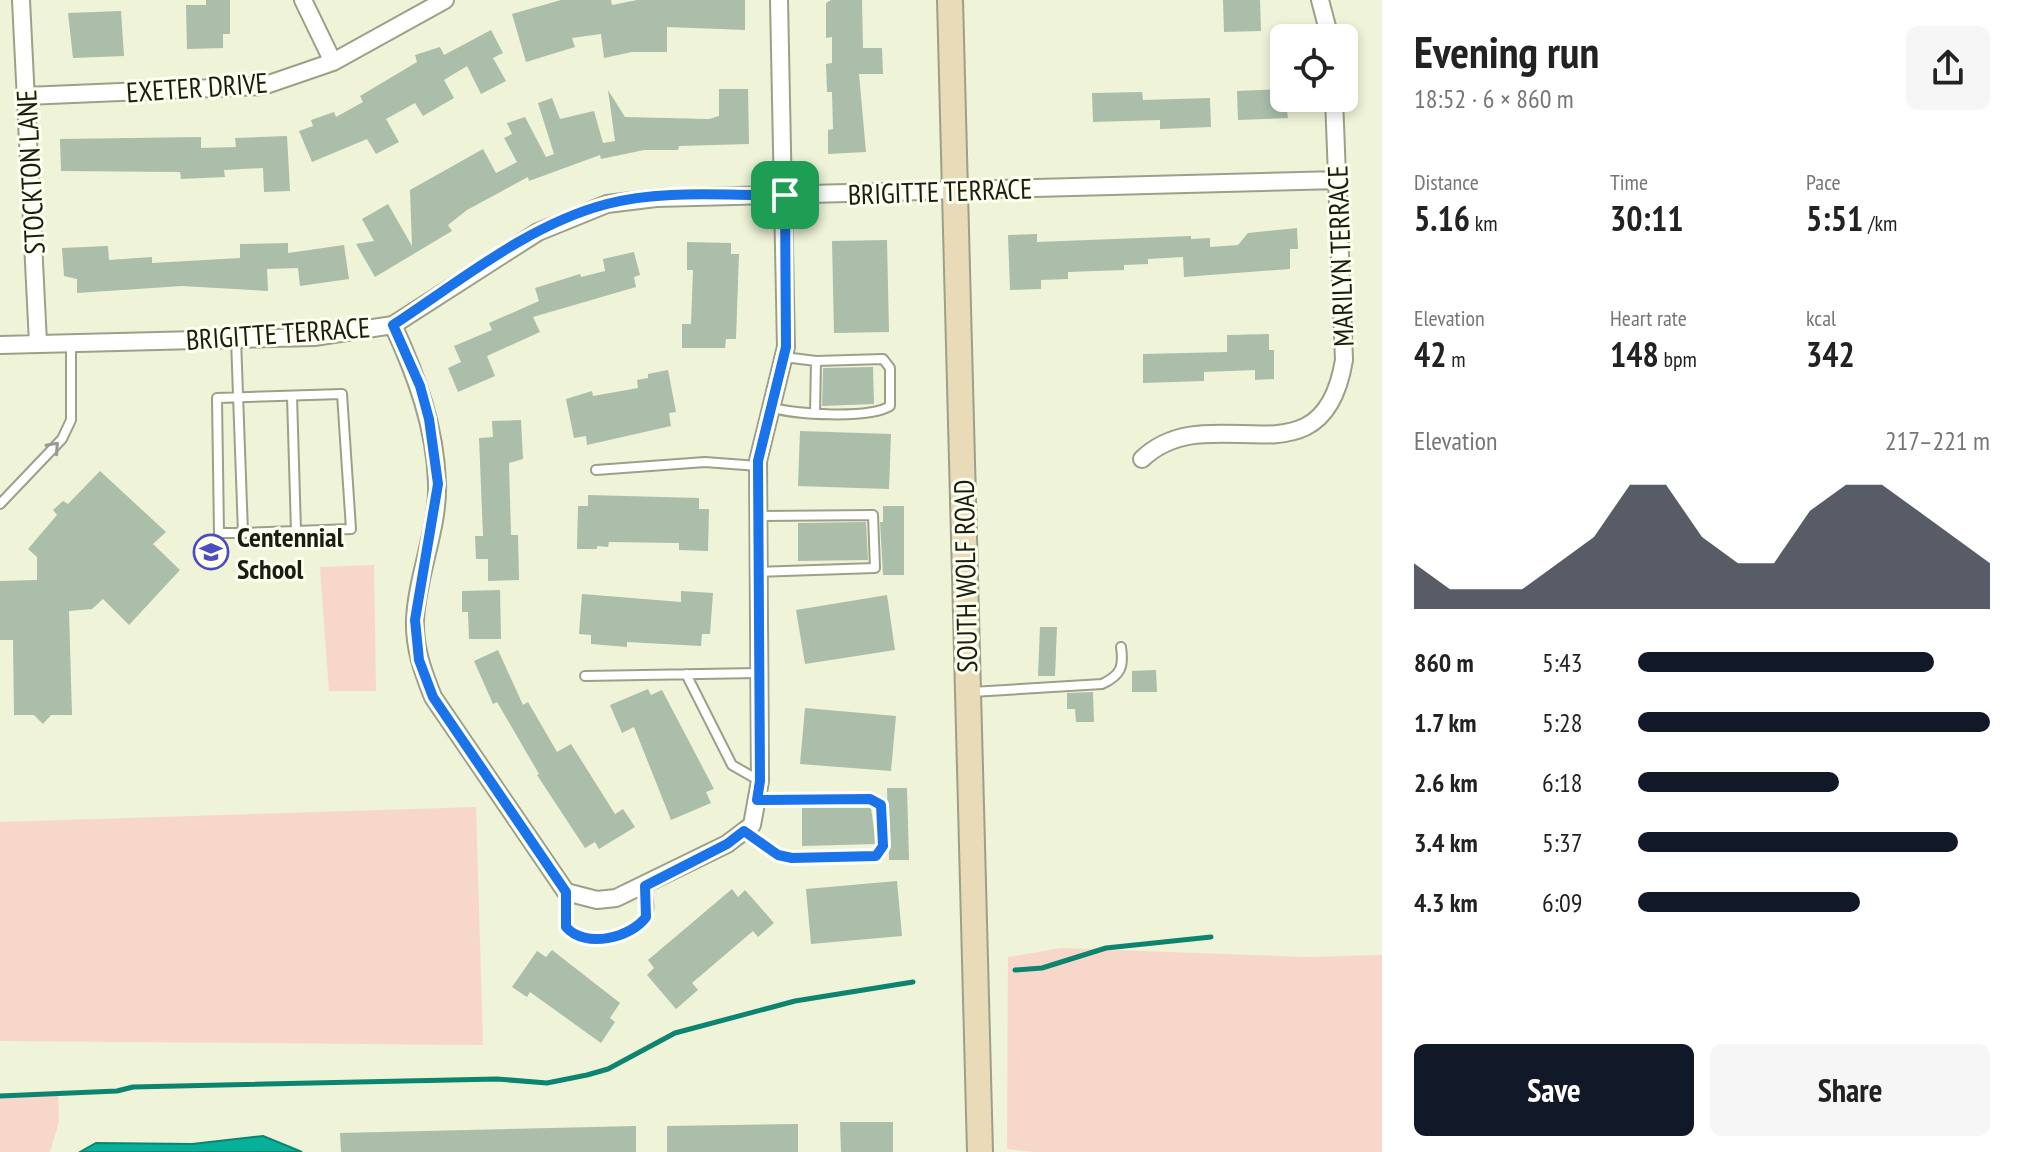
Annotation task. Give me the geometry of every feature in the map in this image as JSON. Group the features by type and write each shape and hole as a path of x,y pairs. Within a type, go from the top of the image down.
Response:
{"main road":[{"name":"SOUTH WOLF ROAD","path":"950,0 980,1152"}],"street":[{"name":"STOCKTON LANE","path":"21,0 38,343"},
{"path":"303,0 333,62"},
{"name":"EXETER DRIVE","path":"26,96 231,90 263,86 333,62 445,0"},
{"path":"393,325 426,408 438,484 415,620 419,660 433,697 566,892 597,900 616,898 727,844 752,825 760,781 758,466 784,357 785,195 779,0"},
{"path":"1320,0 1326,24"},
{"name":"MARILYN TERRACE","path":"1142,459 1158,444 1183,436 1291,432 1311,425 1328,411 1339,387 1344,360 1335,112"},
{"name":"BRIGITTE TERRACE","path":"0,345 314,337 393,325 538,232 607,204 656,198 1339,180"}],"lane":[{"path":"236,339 243,533"},
{"path":"0,504 62,439 71,420 71,342"},
{"path":"771,407 815,413 881,411 890,406 890,368 883,359 816,361 784,357"},
{"path":"815,413 816,361"},
{"path":"342,394 351,529 219,533 217,398 238,397 342,394"},
{"path":"292,396 296,531"},
{"path":"596,470 705,462 758,466"},
{"path":"758,516 873,515 875,568 758,572"},
{"path":"968,692 1102,684 1117,677 1123,665 1121,647"},
{"path":"585,676 758,673"},
{"path":"686,674 732,765 760,781"},
{"path":"744,831 778,855 792,858 876,856 883,846 881,805 870,799 757,800"},
{"path":"566,892 566,927 578,936 603,938 618,936 641,924 649,908 645,886"}],"shaded area":[{"path":"374,565 376,691 329,691 320,567"},
{"path":"476,807 483,1045 0,1041 0,822"},
{"path":"1061,948 1307,957 1382,955 1382,1152 1034,1152 1007,1149 1008,957"},
{"path":"58,1094 59,1122 50,1152 0,1152 0,1096"}],"water":[{"path":"263,1136 302,1152 80,1152 96,1143 192,1144"}],"building":[{"path":"206,0 230,0 230,34 223,34 223,48 187,49 186,5 206,5"},
{"path":"561,0 611,0 612,5 637,0 745,0 745,30 667,27 667,52 632,52 604,58 601,34 572,38 575,47 526,62 512,14"},
{"path":"831,0 862,0 863,48 882,48 883,74 859,74 866,152 828,154 828,130 833,129 832,92 827,92 826,64 832,63 832,37 826,38 826,3"},
{"path":"1223,0 1260,0 1261,31 1224,32"},
{"path":"121,11 124,56 73,58 68,13"},
{"path":"491,30 503,53 493,58 506,81 481,94 467,66 444,80 454,98 423,116 415,103 386,119 399,142 376,154 367,139 312,162 299,131 313,126 311,120 334,112 336,117 363,102 360,96 417,62 415,55 440,47 444,55"},
{"path":"719,89 748,89 749,144 679,146 678,150 644,150 601,159 600,155 529,181 528,177 467,210 448,225 452,231 375,277 356,244 374,241 362,219 388,204 412,246 410,190 483,149 496,173 517,162 504,138 512,134 507,123 525,117 546,157 554,154 538,103 552,98 560,119 594,111 603,143 615,141 608,90 625,117 709,119 719,116"},
{"path":"1270,90 1270,112 1287,112 1288,118 1238,120 1237,91"},
{"path":"1142,92 1143,100 1210,98 1211,127 1160,129 1160,120 1093,122 1092,93"},
{"path":"287,136 290,191 264,192 263,168 224,170 225,177 181,179 180,172 61,171 60,139 201,137 201,148 236,147 235,138"},
{"path":"1297,228 1298,249 1290,249 1290,269 1184,277 1183,257 1148,259 1148,264 1124,265 1124,270 1068,272 1068,279 1041,280 1041,289 1010,290 1008,235 1037,234 1037,242 1191,236 1191,239 1210,238 1210,247 1238,245 1248,233"},
{"path":"887,240 889,332 834,333 832,241"},
{"path":"687,242 731,243 731,254 739,254 736,339 726,339 725,348 682,348 682,324 691,324 693,270 687,270"},
{"path":"288,243 288,253 344,245 349,279 300,286 298,268 267,269 268,291 182,286 77,293 77,279 64,276 62,248 108,246 109,260 152,257 152,263 240,258 240,244"},
{"path":"634,252 640,275 634,277 636,287 533,317 540,332 487,356 495,376 458,392 448,368 461,362 454,346 492,330 489,323 539,301 535,288 580,274 581,277 605,271 603,259"},
{"path":"1269,334 1269,350 1274,350 1274,379 1255,380 1255,370 1204,372 1204,381 1143,383 1143,354 1227,352 1227,335"},
{"path":"873,367 874,404 822,406 823,368"},
{"path":"668,370 676,412 669,413 671,426 587,445 586,436 574,438 566,399 592,391 593,396 638,388 637,380"},
{"path":"521,420 523,459 509,463 511,535 518,535 519,580 488,581 488,559 476,559 475,536 483,536 479,438 493,437 492,421"},
{"path":"800,431 891,434 889,489 798,486"},
{"path":"100,471 166,532 153,544 180,570 129,625 103,599 92,609 69,611 72,715 51,715 43,724 34,715 14,715 13,640 0,640 0,581 37,580 37,557 28,549 57,515 53,510 63,501 68,504"},
{"path":"588,495 699,498 699,509 709,509 708,551 679,550 679,543 609,542 608,547 577,549 578,506 588,506"},
{"path":"883,506 904,506 904,575 883,575 880,522 883,522"},
{"path":"866,522 868,560 798,561 798,523"},
{"path":"500,590 501,639 469,639 468,612 462,612 462,591"},
{"path":"681,591 713,593 710,634 702,634 701,646 627,642 627,647 591,644 591,635 579,634 582,594 681,602"},
{"path":"887,595 895,650 805,664 796,610"},
{"path":"1040,627 1057,627 1055,676 1038,676"},
{"path":"498,650 523,705 528,702 557,752 571,744 615,814 623,809 635,827 599,849 595,842 585,848 537,775 497,702 493,704 474,661"},
{"path":"1156,670 1157,692 1132,692 1132,671"},
{"path":"648,689 651,695 662,690 714,789 706,792 711,803 671,820 634,727 622,733 610,705"},
{"path":"1093,692 1094,722 1076,722 1075,709 1067,709 1067,693"},
{"path":"805,708 896,716 891,771 800,764"},
{"path":"887,788 907,788 909,860 889,860"},
{"path":"802,808 871,808 876,844 802,846"},
{"path":"897,881 902,936 811,944 806,889"},
{"path":"732,889 738,897 745,890 774,923 758,937 753,931 692,983 698,990 676,1009 647,975 654,968 648,960"},
{"path":"552,950 620,1003 610,1018 615,1022 601,1043 530,992 527,997 512,987 537,951 546,957"},
{"path":"840,1122 893,1122 893,1152 841,1152"},
{"path":"798,1124 798,1152 667,1152 667,1126"},
{"path":"636,1126 636,1152 341,1152 340,1133"}],"waterway":[{"path":"1015,970 1042,968 1106,948 1211,937"},
{"path":"0,1096 117,1091 133,1087 497,1079 547,1083 608,1069 675,1033 795,1001 913,982"}],"place":[{"name":"Centennial School","path":"211,552"}],"route":[{"path":"785,195 786,347 758,461 760,781 757,800 870,799 881,805 883,846 876,856 792,858 778,855 744,831 727,844 645,886 649,908 646,917 630,931 603,938 578,936 570,932 564,920 566,892 433,697 419,660 415,620 438,484 429,419 420,386 393,325 538,232 607,204 656,198 785,195"}]}
